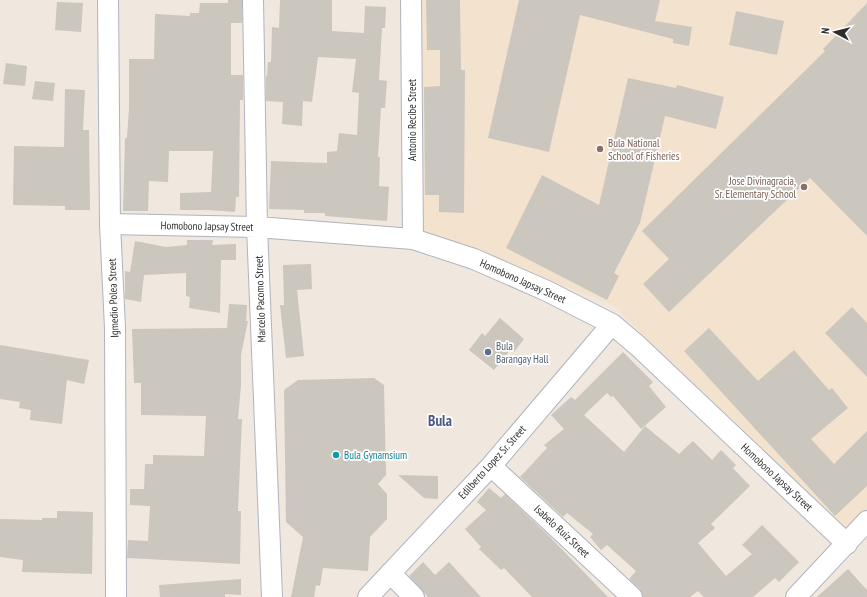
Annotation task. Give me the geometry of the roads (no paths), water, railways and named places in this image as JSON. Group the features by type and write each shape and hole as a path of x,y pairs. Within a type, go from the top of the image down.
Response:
{"street":[{"name":"Igmedio Polea Street","path":"108,0 110,224 115,328 116,597"},
{"name":"Marcelo Pacomo Street","path":"253,0 257,227 272,597"},
{"name":"Antonio Recibe Street","path":"411,0 413,240"},
{"name":"Homobono Japsay Street","path":"110,224 257,227 413,240 474,259 512,275 612,324 638,346 848,544"},
{"name":"Edilberto Lopez Sr. Street","path":"368,597 492,466 612,324"},
{"name":"Isabelo Ruiz Street","path":"492,466 632,597"},
{"path":"796,597 848,544 867,521"},
{"path":"390,573 414,597"}],"place":[{"name":"Bula National School of Fisheries","path":"600,149"},
{"name":"Jose Divinagracia, Sr. Elementary School","path":"804,187"},
{"name":"Bula Barangay Hall","path":"488,352"},
{"name":"Bula Gynamsium","path":"336,455"}],"district":[{"name":"Bula","path":"440,421"}]}
